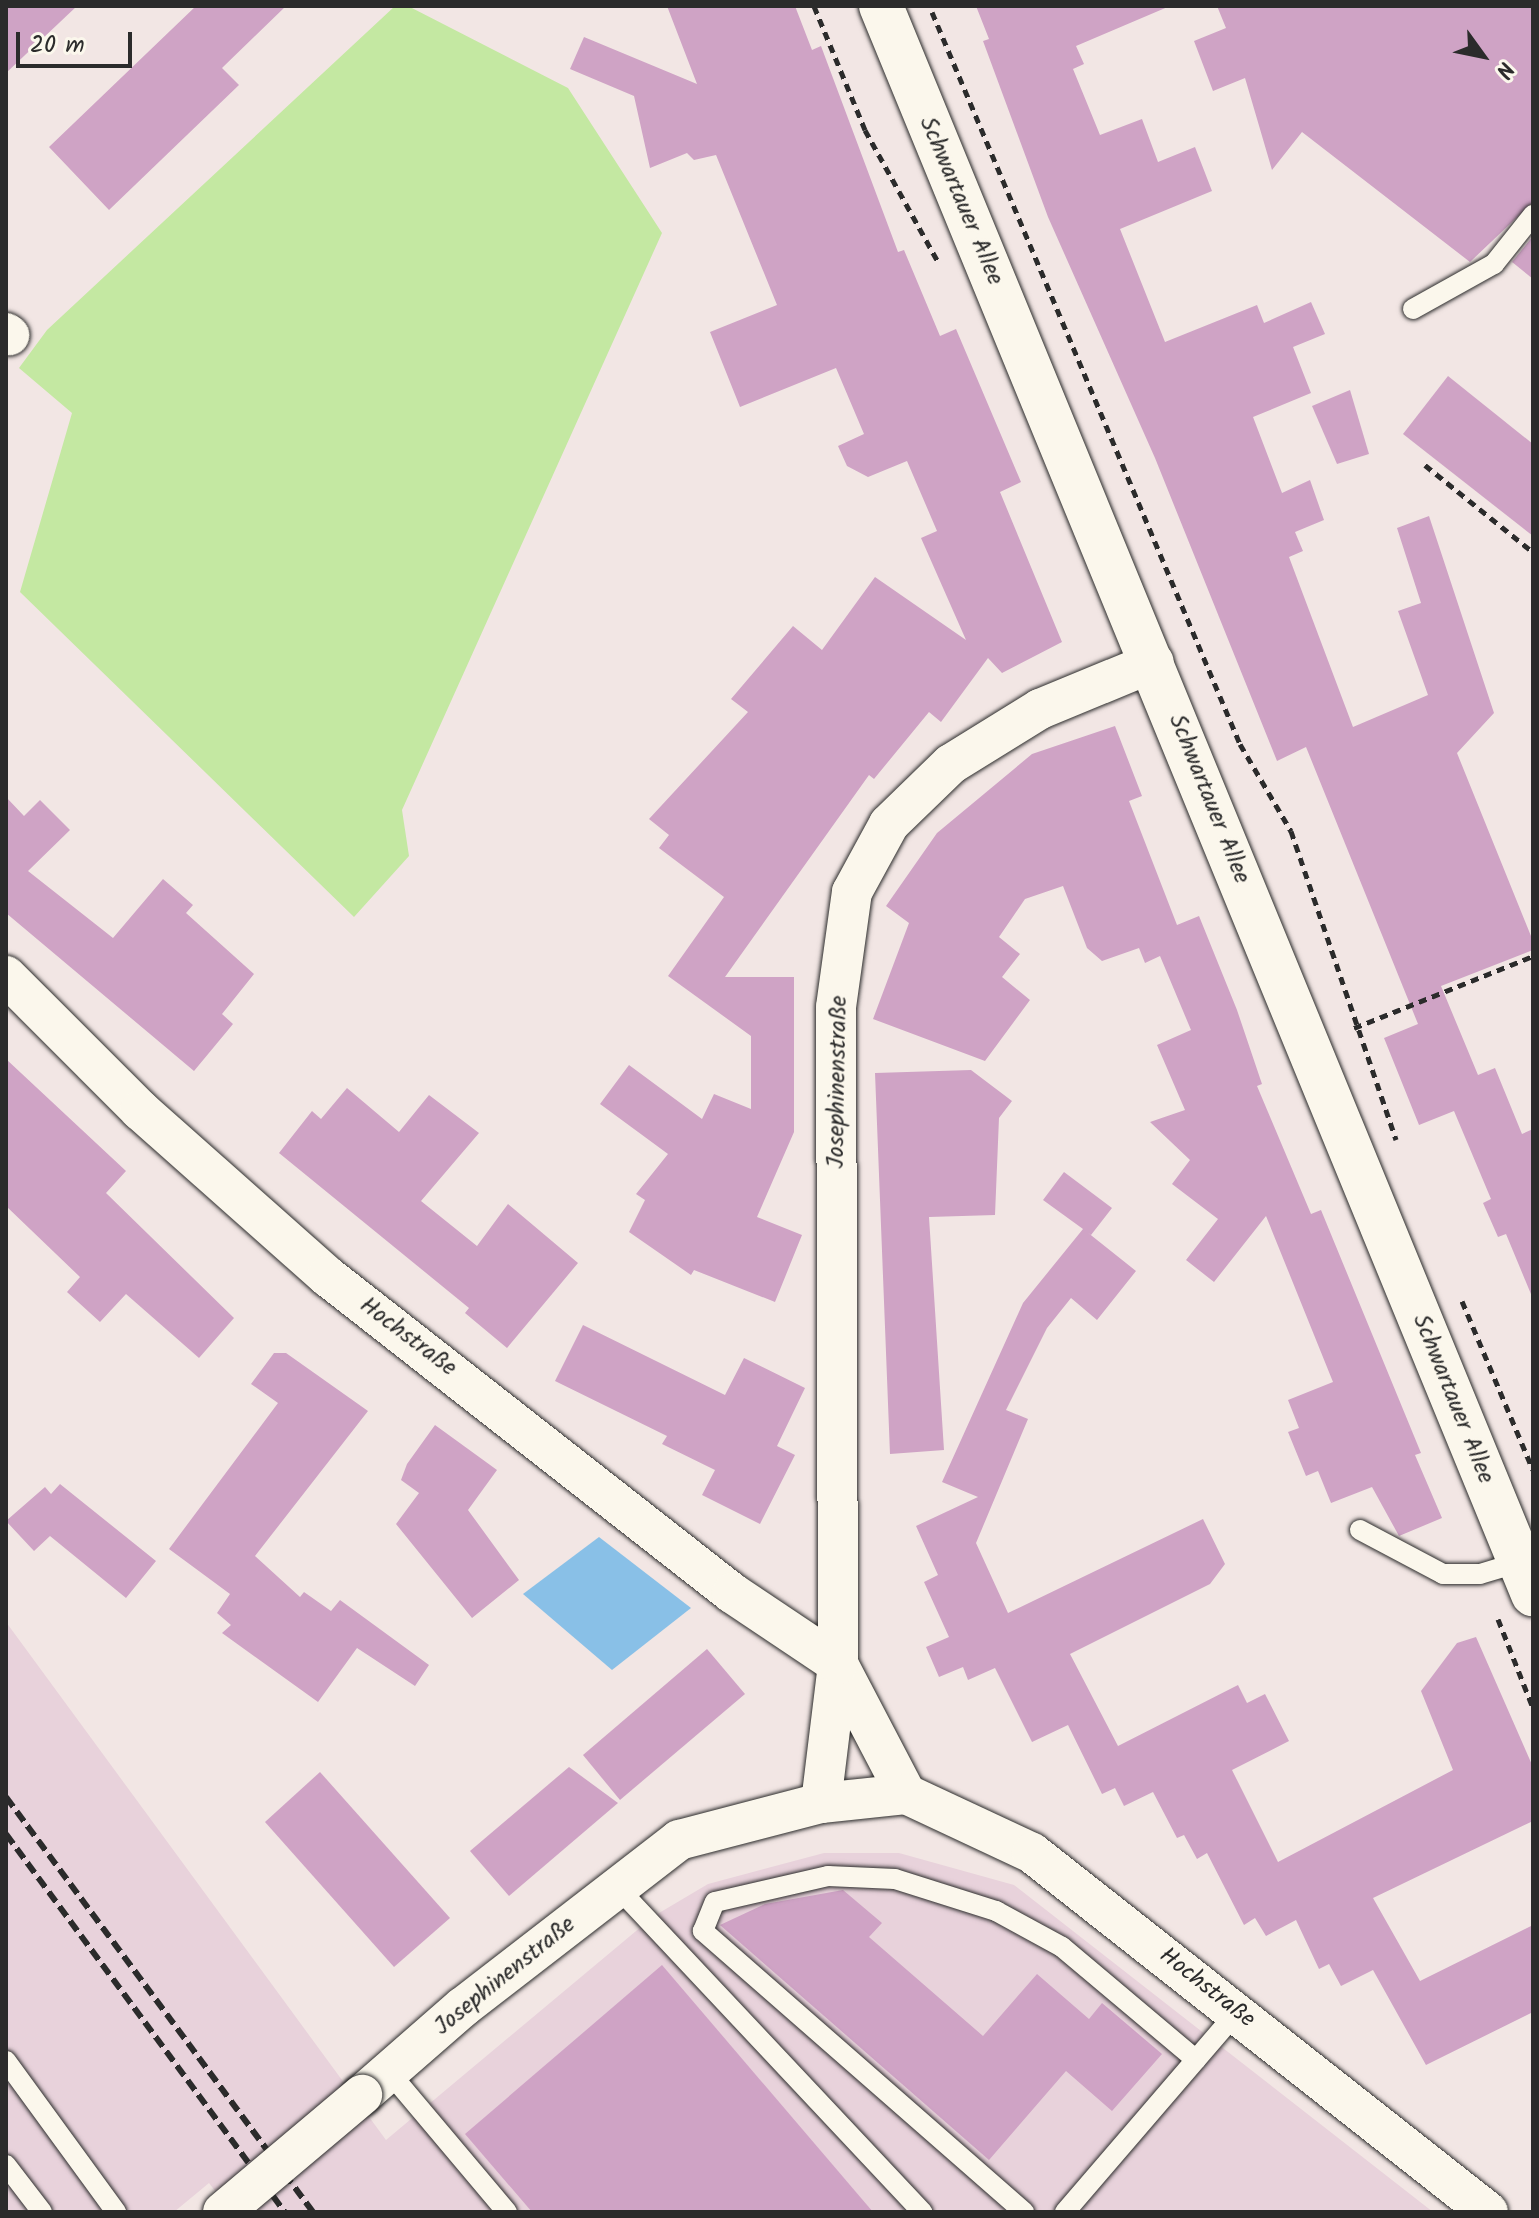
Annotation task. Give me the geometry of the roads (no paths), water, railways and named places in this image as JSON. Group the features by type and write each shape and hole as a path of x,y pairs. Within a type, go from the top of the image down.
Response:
{"main road":[{"name":"Schwartauer Allee","path":"881,6 1154,662 1526,1578"}],"street":[{"name":"Josephinenstraße","path":"838,1664 836,1007 852,892 889,824 951,764 1040,709 1154,662"},
{"name":"Hochstraße","path":"6,976 140,1110 327,1276 732,1593 838,1664 906,1794 1032,1853 1488,2212"},
{"path":"838,1664 821,1803 906,1794"},
{"name":"Josephinenstraße","path":"223,2212 376,2083 679,1840 821,1803"}],"lane":[{"path":"1413,309 1494,264 1533,215"},
{"path":"1360,1530 1443,1574 1526,1578"},
{"path":"1024,2212 703,1931 715,1902 828,1876 895,1879 996,1911 1062,1947 1196,2060"},
{"path":"617,1887 922,2212"},
{"path":"1065,2212 1237,2012"},
{"path":"6,2061 116,2212"},
{"path":"376,2083 507,2212"},
{"path":"6,2165 42,2212"}],"water":[{"path":"599,1537 691,1608 612,1670 523,1594"}],"railway":[{"path":"6,1797 313,2212"},
{"path":"6,1834 285,2212"}]}
